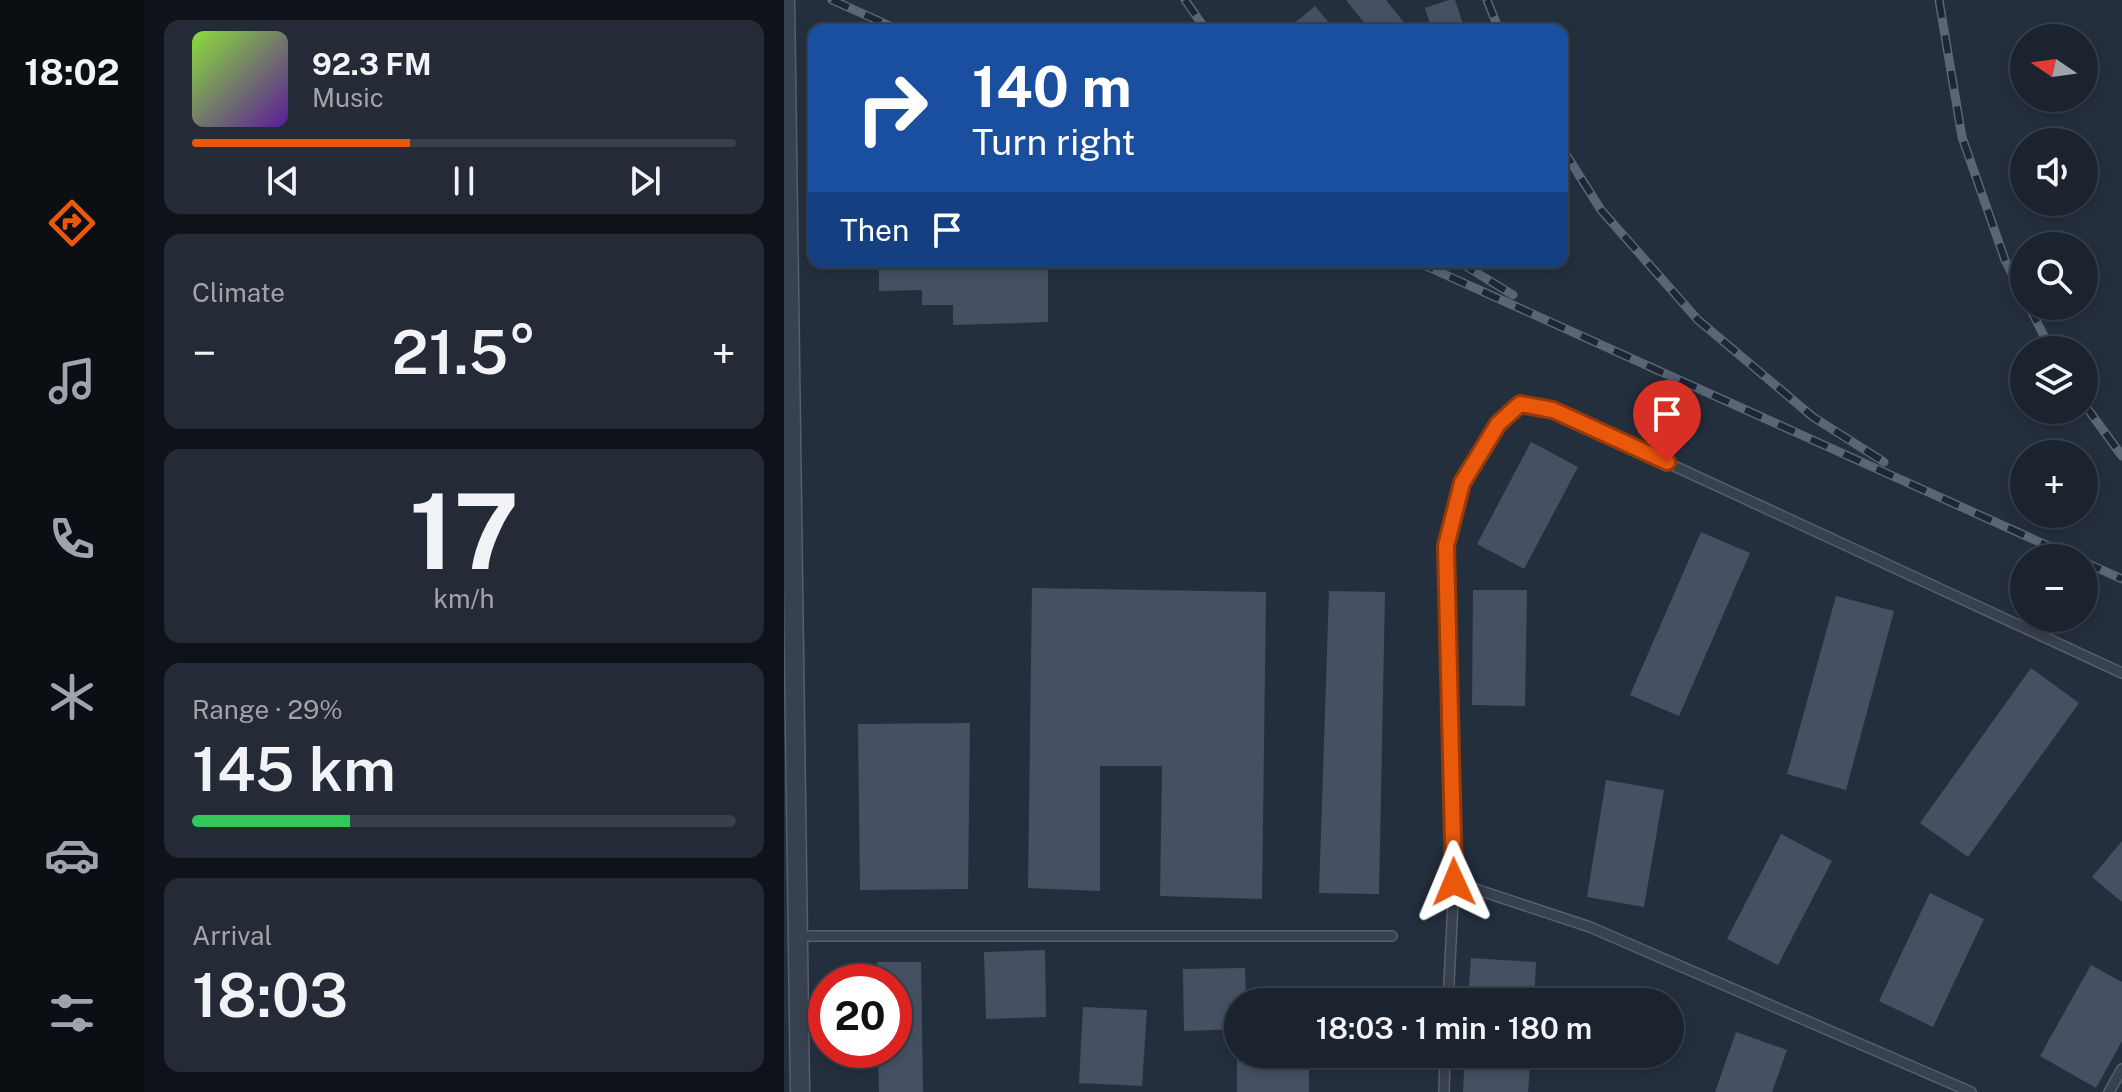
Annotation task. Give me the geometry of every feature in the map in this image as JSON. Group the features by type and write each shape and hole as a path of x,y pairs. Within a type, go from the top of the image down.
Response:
{"street":[{"path":"785,0 790,703 800,1092"}],"lane":[{"path":"1449,988 1454,882 1446,546 1462,483 1498,424 1520,404 1553,410 2122,673"},
{"path":"1454,882 1590,927 1971,1092"},
{"path":"798,936 1392,936"},
{"path":"1444,1092 1445,1068"},
{"path":"2109,1092 2122,1069"}],"building":[{"path":"1346,0 1386,0 1405,24 1365,24"},
{"path":"1455,0 1463,24 1430,24 1425,8"},
{"path":"1315,6 1330,24 1293,24"},
{"path":"879,268 1048,268 1048,322 953,325 953,305 922,305 922,290 879,291"},
{"path":"1531,442 1578,467 1524,569 1477,544"},
{"path":"1701,532 1750,553 1679,716 1630,695"},
{"path":"1032,588 1266,592 1262,899 1160,896 1162,766 1100,766 1100,891 1028,888"},
{"path":"1473,590 1527,590 1525,706 1472,705"},
{"path":"1329,591 1385,592 1379,894 1319,893"},
{"path":"1836,596 1894,611 1846,790 1787,774"},
{"path":"2031,668 2079,703 1968,857 1920,823"},
{"path":"970,723 968,889 860,890 858,724"},
{"path":"1606,780 1664,790 1644,907 1587,897"},
{"path":"1781,834 1832,861 1778,965 1727,939"},
{"path":"2122,841 2122,902 2092,877"},
{"path":"1930,893 1984,919 1933,1027 1879,1001"},
{"path":"1045,950 1046,1017 986,1019 984,952"},
{"path":"1471,958 1536,962 1535,988 1469,988"},
{"path":"921,962 923,1092 879,1092 878,1068 912,1068 912,964 877,964"},
{"path":"2091,965 2122,982 2122,1041 2096,1088 2040,1056"},
{"path":"1245,968 1246,988 1224,988 1224,1030 1184,1031 1183,969"},
{"path":"1083,1007 1147,1010 1142,1086 1079,1083"},
{"path":"1736,1032 1787,1050 1772,1092 1715,1092"},
{"path":"1237,1068 1309,1068 1309,1092 1237,1092"},
{"path":"1464,1068 1530,1068 1528,1092 1463,1092"}],"railway":[{"path":"832,0 886,24"},
{"path":"1185,0 1202,24"},
{"path":"1487,0 1497,24"},
{"path":"1939,0 1962,137 2010,270"},
{"path":"1568,158 1601,210 1698,320 1813,417 1884,462"},
{"path":"1430,268 2044,544"},
{"path":"1469,268 1513,295"},
{"path":"2036,320 2044,336"},
{"path":"2098,423 2122,456"},
{"path":"2098,568 2122,579"}],"route":[{"path":"1454,882 1446,546 1462,483 1498,424 1520,404 1553,410 1667,462"}]}
